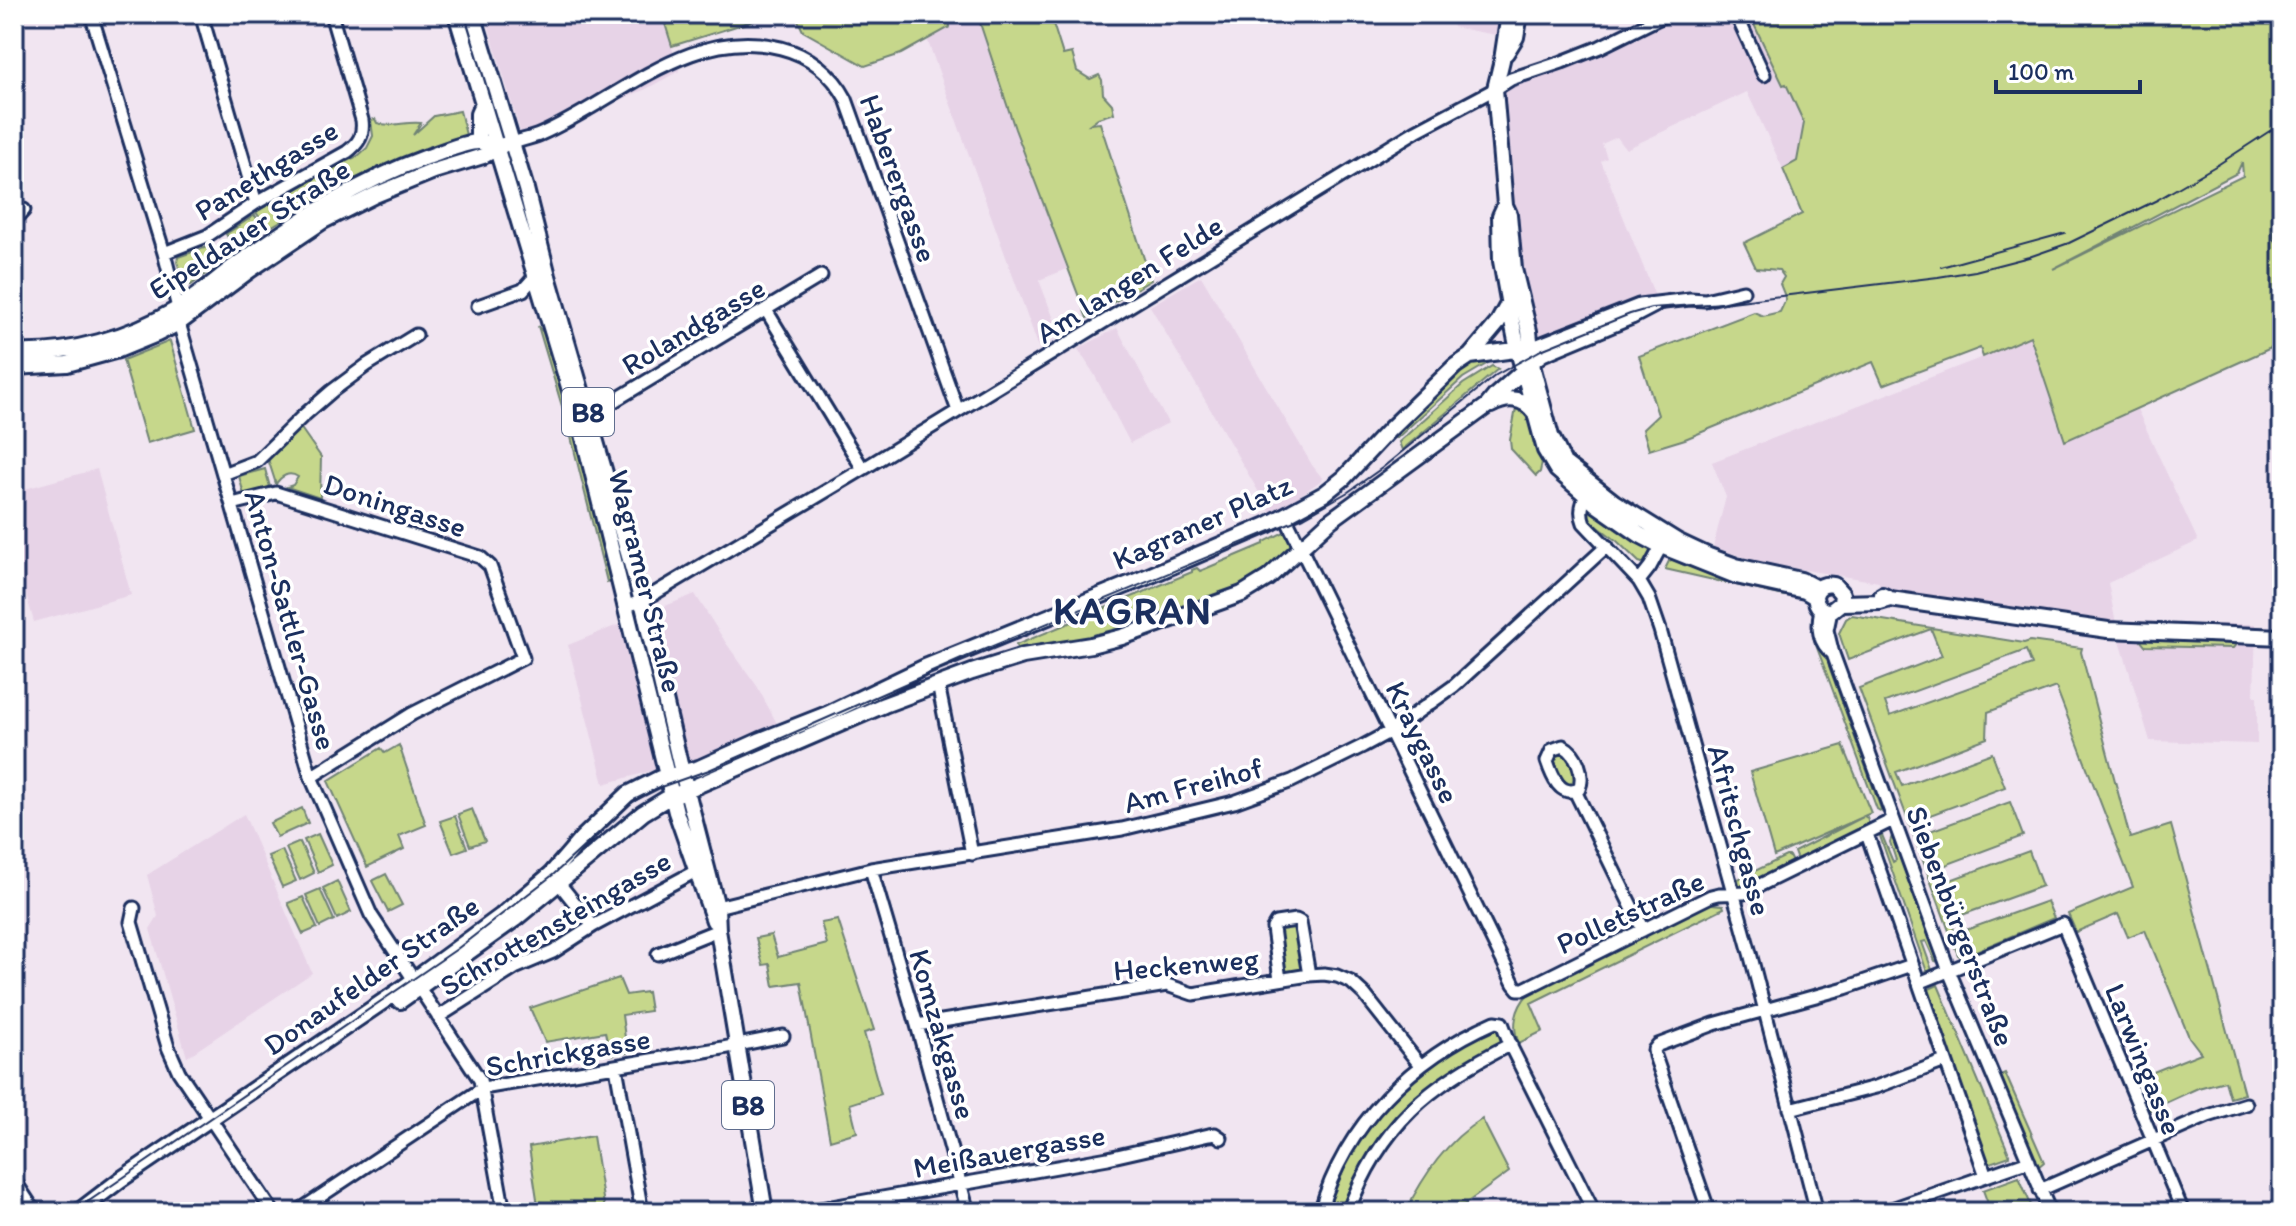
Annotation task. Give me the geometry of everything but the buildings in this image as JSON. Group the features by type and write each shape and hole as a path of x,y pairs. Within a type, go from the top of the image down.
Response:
{"main road":[{"name":"Wagramer Straße","path":"456,14 483,103 505,145 535,222 642,601 675,774 672,796 718,930"},
{"name":"Wagramer Straße","path":"473,14 536,278 582,430 626,606 675,774 688,790 717,907 718,930 765,1212"},
{"path":"1509,14 1495,89 1505,205 1509,214 1514,269 1529,331 1526,359 1535,414 1545,450 1553,465 1562,476 1589,491"},
{"path":"1502,60 1516,37 1520,14"},
{"path":"483,103 478,114 478,142 505,145"},
{"name":"Eipeldauer Straße","path":"14,367 67,364 118,350 157,334 283,231 320,207 385,174 478,142"},
{"name":"Eipeldauer Straße","path":"14,352 61,350 105,340 179,316 323,221 375,195 505,145"},
{"path":"1505,205 1500,216 1501,261 1509,303 1556,449 1589,491 1640,535 1736,566 1801,580 1828,600 1866,592 1890,599 2108,630 2282,637"},
{"name":"Kagraner Platz","path":"675,774 699,768 827,714 925,667 1177,564 1285,516 1324,494 1344,478 1455,366 1470,356 1497,324 1509,303"},
{"path":"1470,356 1526,359"},
{"name":"Kagraner Platz","path":"688,790 938,684 1008,660 1122,637 1226,600 1260,584 1341,512 1487,406 1526,359"},
{"path":"1487,406 1507,398 1517,399 1526,403 1535,414"},
{"name":"Donaufelder Straße","path":"554,877 582,838 628,794 651,781 675,774"},
{"name":"Donaufelder Straße","path":"78,1212 120,1180 214,1122 416,984 501,916 644,812 688,790"}],"street":[{"name":"Anton-Sattler-Gasse","path":"91,14 164,253 223,474 311,777 366,904 480,1080 504,1212"},
{"path":"201,14 256,203"},
{"name":"Panethgasse","path":"164,253 207,236 256,203 347,152 362,136 362,120 331,14"},
{"name":"Am langen Felde","path":"626,606 642,601 863,469 1438,119 1511,79 1605,45 1667,14"},
{"path":"1736,14 1764,75"},
{"name":"Haberergasse","path":"505,145 541,134 669,64 719,45 753,42 795,51 818,65 843,92 958,411"},
{"path":"14,221 24,210"},
{"path":"2282,218 2282,237"},
{"name":"Rolandgasse","path":"589,416 821,276"},
{"path":"478,306 523,290 536,278"},
{"path":"1526,359 1639,305 1705,300 1743,291"},
{"path":"766,310 863,469"},
{"path":"223,474 257,461 332,391 416,335"},
{"name":"Afritschgasse","path":"1589,491 1581,512 1584,523 1639,581 1649,598 1660,630 1817,1212"},
{"name":"Doningasse","path":"232,504 276,493 480,557 490,566 523,658 412,714 311,777"},
{"name":"Kraygasse","path":"1285,516 1518,989"},
{"path":"1639,581 1664,541"},
{"name":"Am Freihof","path":"717,907 871,869 1122,829 1234,802 1292,781 1391,731 1454,686 1607,546"},
{"name":"Siebenbürgerstraße","path":"1828,600 1818,624 1825,648 1833,654 1949,971 2050,1212"},
{"path":"938,684 972,854"},
{"path":"1575,791 1643,930"},
{"name":"Polletstraße","path":"1518,989 1524,989 1711,896 1744,893 1893,820"},
{"name":"Siebenbürgerstraße","path":"1867,834 1986,1176"},
{"name":"Komzakgasse","path":"871,869 968,1212"},
{"name":"Schrottensteingasse","path":"438,1017 515,968 553,952 593,926 696,871"},
{"path":"554,877 593,926"},
{"path":"134,908 131,922 168,1047 179,1072 273,1212"},
{"path":"1280,980 1273,928 1276,923 1300,922 1309,975"},
{"name":"Larwingasse","path":"1949,971 2063,924 2183,1212"},
{"path":"658,954 718,930"},
{"path":"1709,1212 1654,1050 1662,1042 1714,1024 1845,988 1912,965"},
{"path":"1919,983 1949,971"},
{"name":"Heckenweg","path":"917,1025 1167,985 1193,994 1309,975 1333,975 1356,986 1420,1065"},
{"path":"1320,1212 1334,1174 1355,1137 1382,1101 1420,1065 1463,1037 1495,1022 1502,1023 1594,1212"},
{"path":"738,1045 783,1036"},
{"path":"1348,1212 1378,1151 1408,1113 1452,1075 1511,1044"},
{"name":"Schrickgasse","path":"297,1212 483,1088 738,1045"},
{"path":"1790,1109 1876,1087 1945,1061"},
{"path":"616,1067 642,1212"},
{"path":"2040,1190 2208,1116 2246,1104"},
{"name":"Meißauergasse","path":"803,1212 1122,1156 1209,1135 1215,1134 1221,1138"},
{"path":"1883,1212 2029,1161"},
{"path":"14,1180 35,1212"}],"shaded area":[{"path":"485,14 662,14 679,71 646,89 523,141"},
{"path":"949,14 977,14 1015,129 1067,269 1039,280 1060,335 1039,348 927,39 950,27"},
{"path":"1449,14 1510,14 1501,36 1453,27"},
{"path":"1657,14 1749,14 1782,85 1786,84 1804,123 1797,161 1783,169 1747,92 1626,149 1617,137 1602,144 1607,158 1601,161 1655,296 1542,337 1501,263 1505,78 1577,54"},
{"path":"1201,276 1323,479 1271,513 1150,306"},
{"path":"1117,328 1168,423 1130,443 1078,349"},
{"path":"2030,335 2064,441 2137,409 2198,541 2108,583 2118,634 1878,591 1879,582 1761,563 1713,547 1726,497 1712,462 1983,357"},
{"path":"97,469 131,595 34,622 14,552 14,492"},
{"path":"695,594 757,686 783,735 604,784 568,645"},
{"path":"2164,624 2256,624 2254,696 2257,696 2257,744 2150,741 2118,634"},
{"path":"244,814 312,973 187,1057 150,929 158,916 147,875"}],"green space":[{"path":"662,14 775,14 672,46"},
{"path":"795,14 949,14 950,27 901,54 865,66 803,31"},
{"path":"977,14 1050,14 1063,55 1072,53 1077,71 1090,79 1099,75 1103,94 1112,104 1114,113 1090,124 1100,123 1151,280 1087,318 1015,129"},
{"path":"1749,14 2282,14 2282,343 2065,441 2030,336 1983,357 1980,348 1883,385 1873,362 1685,439 1649,450 1643,429 1658,415 1639,356 1754,312 1763,316 1780,312 1786,299 1780,284 1784,277 1779,270 1756,268 1744,243 1802,214 1783,169 1797,161 1804,123 1786,84 1783,85","holes":["2242,162 2243,176 2053,269 2237,173"]},
{"path":"460,111 466,135 352,180 267,229 256,212 319,174 358,156 373,136 371,120 388,125 421,123 413,135 434,116"},
{"path":"255,215 263,230 191,285 184,282 178,257 210,246 216,253 231,242 226,234"},
{"path":"538,326 546,336 576,440 610,581 607,582 570,433"},
{"path":"170,341 195,429 147,443 123,360"},
{"path":"1495,359 1463,378 1397,438 1389,434 1468,363"},
{"path":"1492,366 1498,369 1402,450 1399,442 1463,384"},
{"path":"1517,403 1529,412 1542,462 1536,476 1511,449"},
{"path":"300,427 321,457 320,498 287,487 293,485 298,477 295,475 286,475 276,484 268,459"},
{"path":"265,469 270,487 244,495 239,476"},
{"path":"1590,506 1655,548 1646,564 1639,562 1592,522 1587,511"},
{"path":"1284,532 1291,543 1283,557 1242,589 1132,630 1018,653 1016,645 1192,570 1197,568 1200,571 1264,544"},
{"path":"1673,559 1788,594 1784,596 1665,569"},
{"path":"1852,615 2024,643 2030,641 2082,648 2130,838 2171,825 2244,1094 2230,1098 2225,1081 2198,1088 2146,1112 2133,1080 2201,1053 2189,1037 2145,930 2128,937 2118,914 2076,932 2068,914 2133,887 2056,687 1988,712 1987,738 1896,772 1902,786 1992,753 2005,787 1914,821 1919,835 2010,802 2023,836 1932,870 1937,885 2029,851 2042,886 1951,919 1955,934 2047,901 2054,918 1962,957 1958,955 1859,688 1942,656 1931,629 1848,660 1839,633 1846,619","holes":["2026,650 2032,665 1890,716 1885,702"]},
{"path":"1815,634 1830,663 1882,812 1877,809 1813,637"},
{"path":"2143,637 2238,642 2233,648 2145,646 2141,641"},
{"path":"399,745 426,825 399,836 404,849 367,867 328,781 381,748 385,753"},
{"path":"1843,745 1871,813 1864,816 1869,824 1797,860 1794,852 1863,817 1774,856 1750,772"},
{"path":"1560,751 1567,753 1579,777 1576,785 1566,787 1551,763 1552,756"},
{"path":"302,808 308,823 277,837 270,823"},
{"path":"472,809 485,841 470,846 458,814"},
{"path":"455,816 467,848 453,853 440,821"},
{"path":"318,834 332,865 318,872 304,840"},
{"path":"1880,836 1893,862 1896,860 1890,842 1892,836 1938,962 1926,941 1922,942 1932,970 1927,972"},
{"path":"300,842 314,873 300,880 286,848"},
{"path":"282,850 296,881 282,887 268,856"},
{"path":"1786,856 1792,862 1743,887 1739,885 1738,879"},
{"path":"386,874 402,905 388,912 372,881"},
{"path":"337,881 351,912 337,919 323,888"},
{"path":"320,889 334,920 320,927 306,895"},
{"path":"303,897 317,928 303,934 288,903"},
{"path":"1711,901 1724,908 1531,1003 1543,1031 1519,1043 1515,1030 1516,1017 1527,992"},
{"path":"838,920 874,1030 864,1033 881,1094 850,1104 857,1132 830,1140 801,982 774,986 770,964 763,965 756,938 771,935 778,957 827,944 821,923"},
{"path":"1297,924 1305,972 1283,975 1275,927"},
{"path":"619,978 626,995 647,992 650,1011 622,1015 627,1053 610,1055 605,1032 545,1042 530,1008"},
{"path":"1938,985 2010,1156 1987,1164 1927,992"},
{"path":"1498,1027 1505,1041 1417,1099 1345,1212 1323,1212 1352,1147 1391,1096 1445,1051"},
{"path":"2005,1073 2044,1162 2038,1167 2000,1075"},
{"path":"1482,1119 1509,1172 1454,1212 1405,1212 1447,1148"},
{"path":"593,1136 605,1211 539,1212 529,1147"},
{"path":"2019,1177 2031,1205 2012,1212 1991,1212 1983,1190"}],"tram line":[{"path":"73,1212 457,949 554,874 630,804 655,789 709,770 966,657 1304,517 1382,468 1496,375 1541,350 1651,308 1723,303 1938,277 2029,257 2069,243 2157,200 2282,123"},
{"path":"1941,267 2065,233"}],"district":[{"name":"KAGRAN","path":"1133,611"}]}
